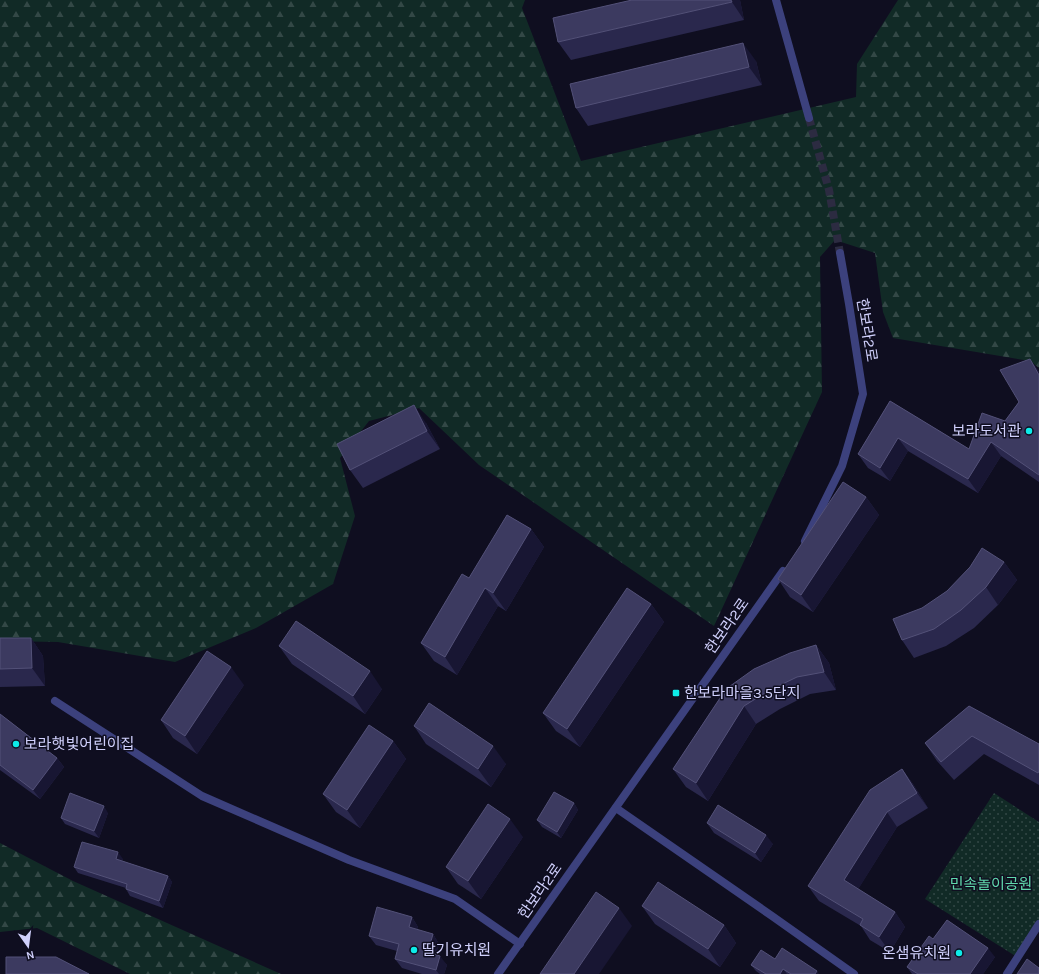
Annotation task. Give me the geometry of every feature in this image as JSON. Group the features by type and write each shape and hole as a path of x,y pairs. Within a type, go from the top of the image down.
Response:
{"street":[{"path":"776,0 809,118"},
{"name":"한보라2로","path":"801,546 806,540 842,466 863,394 850,304 840,252"},
{"name":"한보라2로","path":"498,974 788,565"},
{"path":"55,701 202,796 349,860 455,899 520,944"},
{"path":"616,808 854,974"},
{"path":"1007,974 1039,924"}],"green space":[{"path":"0,0 525,0 522,8 581,161 856,97 857,64 898,0 1039,0 1039,368 1030,361 893,338 883,312 875,253 835,240 820,257 822,392 714,626 479,465 419,408 369,421 340,458 355,516 333,584 256,628 175,662 58,642 0,641"},
{"name":"민속놀이공원","path":"994,793 1039,822 1039,924 1017,957 925,899"},
{"path":"0,843 73,881 281,974 130,974 37,928 0,932"}],"building":[{"path":"632,0 731,0 732,2 558,42 553,18"},
{"path":"743,43 749,67 576,108 570,84"},
{"path":"1030,359 1039,375 1039,475 991,442 968,479 898,438 880,468 858,454 890,401 969,449 982,413 1005,421 1019,402 1000,370"},
{"path":"414,405 427,431 350,470 337,444"},
{"path":"843,482 866,497 801,595 778,579"},
{"path":"507,515 531,529 493,593 485,588 445,657 421,643 462,574 469,578"},
{"path":"982,548 1004,562 986,587 961,610 934,629 902,640 893,619 922,608 947,591 970,567"},
{"path":"627,588 651,604 567,729 543,713"},
{"path":"296,621 370,671 353,696 279,646"},
{"path":"0,638 31,638 32,668 0,669"},
{"path":"816,645 824,672 797,677 768,691 744,706 696,783 673,769 726,689 754,669 790,653"},
{"path":"207,651 231,667 185,736 161,720"},
{"path":"429,703 493,746 478,769 414,726"},
{"path":"969,706 1039,744 1038,773 972,736 941,762 925,743"},
{"name":"보라햇빛어린이집","path":"0,714 57,758 33,790 0,765"},
{"path":"369,725 393,741 347,810 323,794"},
{"path":"902,769 917,793 887,812 844,880 895,912 879,937 860,925 863,919 808,886 870,790"},
{"path":"554,792 574,803 557,832 537,820"},
{"path":"70,793 104,806 94,831 61,818"},
{"path":"488,804 510,819 468,881 446,867"},
{"path":"718,805 766,835 755,853 707,823"},
{"path":"82,842 118,852 116,859 168,876 159,901 126,889 127,884 74,867"},
{"path":"658,882 724,925 708,949 642,906"},
{"path":"596,892 619,908 574,974 540,974"},
{"name":"딸기유치원","path":"377,907 412,917 409,927 433,934 428,952 440,956 436,970 395,959 399,944 369,936"},
{"name":"온샘유치원","path":"947,920 988,948 970,974 918,974 907,967 929,936 933,939"},
{"path":"782,948 817,971 815,974 791,974 783,969 780,974 766,974 751,965 761,950 775,959"},
{"path":"6,957 56,957 89,974 6,974"},
{"path":"1027,959 1039,968 1039,974 1017,974"}],"tunnel":[{"path":"809,118 829,190 840,253"}],"place":[{"name":"보라도서관","path":"1029,431"},
{"name":"한보라마을3.5단지","path":"676,693"},
{"name":"보라햇빛어린이집","path":"16,744"},
{"name":"딸기유치원","path":"414,950"},
{"name":"온샘유치원","path":"959,953"}]}
